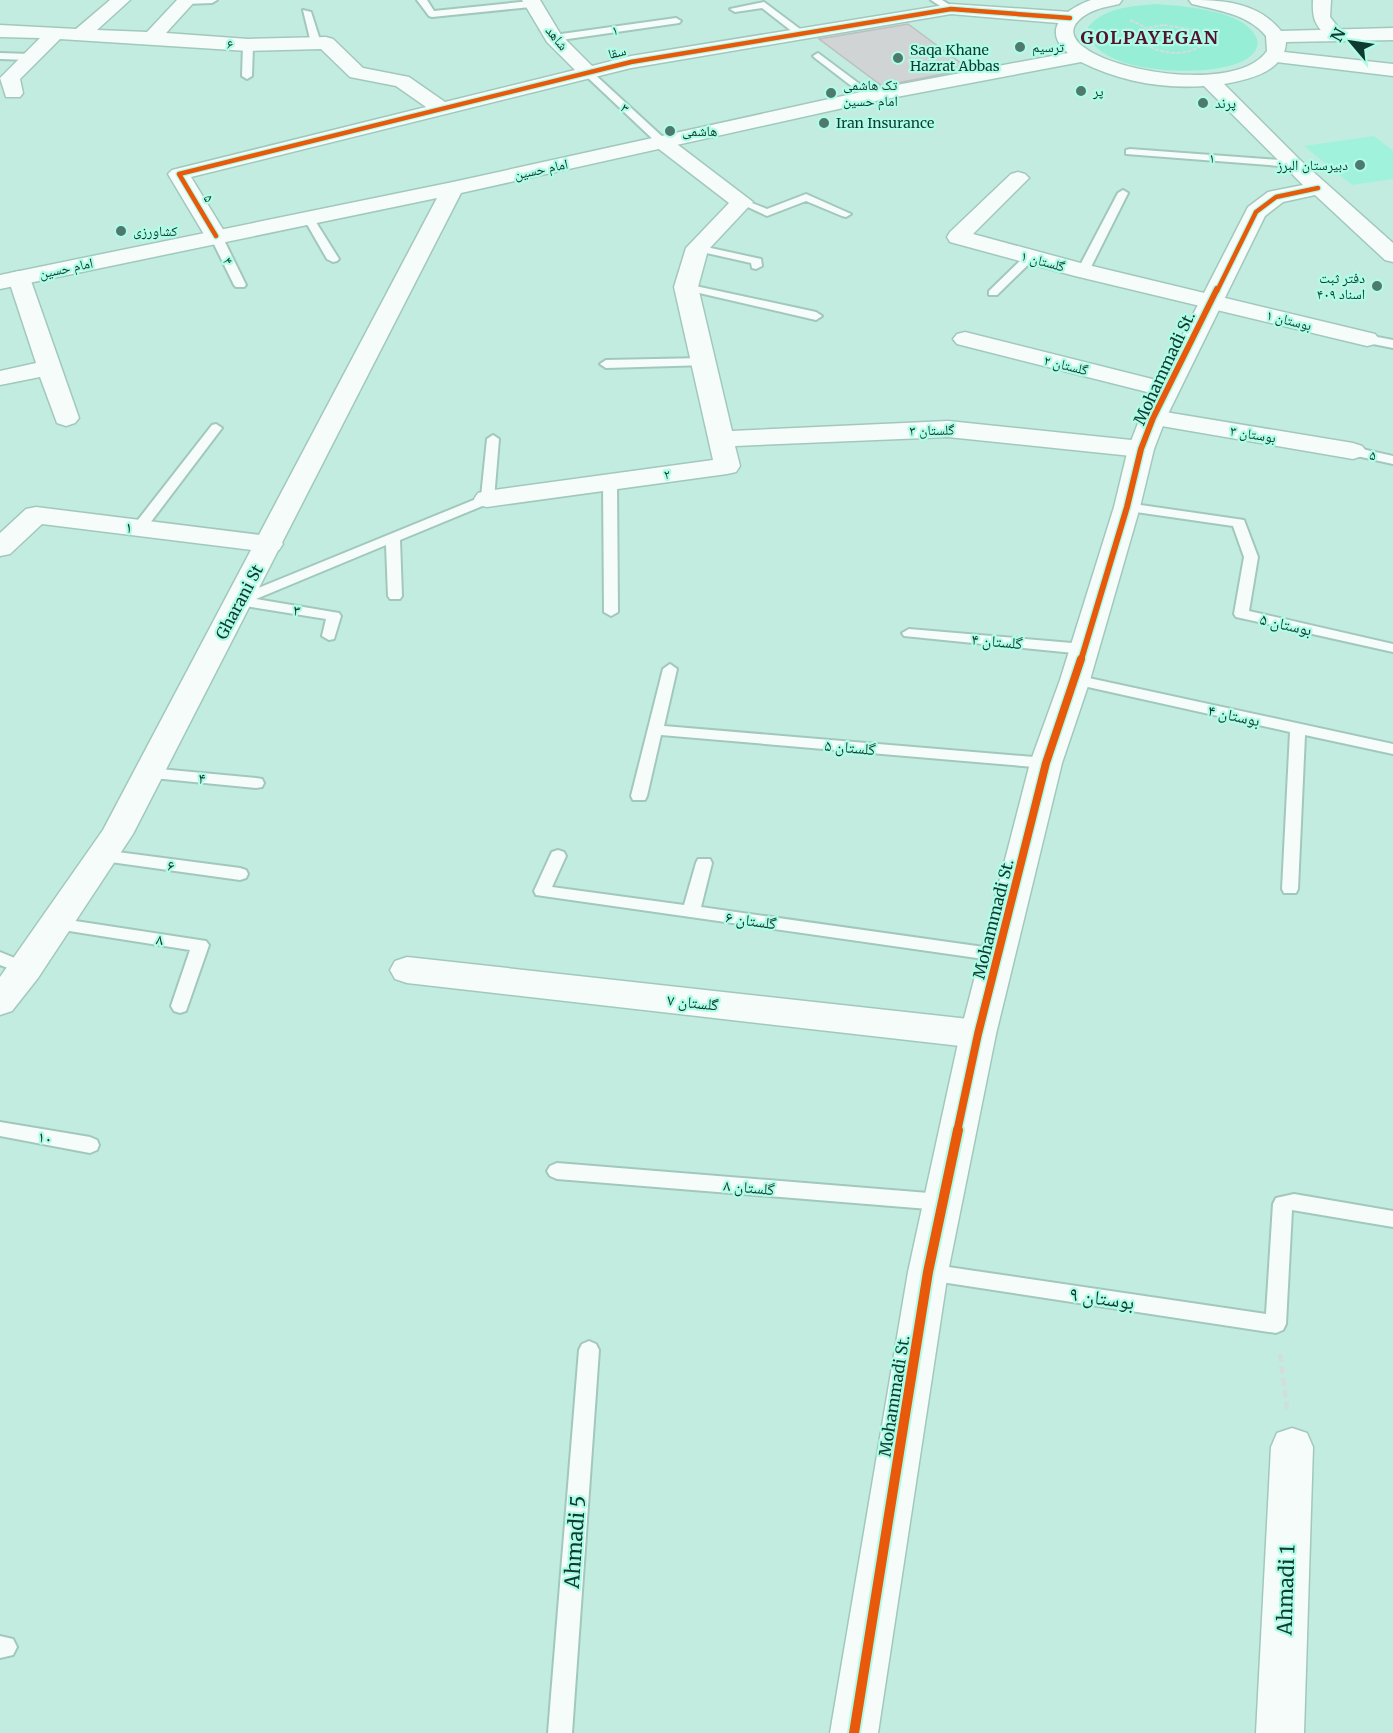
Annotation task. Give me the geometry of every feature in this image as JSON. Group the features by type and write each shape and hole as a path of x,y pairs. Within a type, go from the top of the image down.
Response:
{"street":[{"path":"80,35 121,0"},
{"path":"152,38 187,0"},
{"path":"1113,0 1083,9 1070,18 1064,27 1064,37 1071,47 1083,56 1125,73 1153,78 1209,80 1238,75 1261,67 1275,57 1279,47 1277,37 1266,25 1247,14 1198,0"},
{"path":"1322,0 1321,18 1336,36"},
{"name":"شاهد","path":"531,2 554,38 588,73"},
{"name":"سقا","path":"178,174 631,62 882,22 944,5 1070,18"},
{"path":"863,7 882,22"},
{"name":"۶","path":"0,31 248,45 316,43"},
{"path":"13,93 10,78 55,34"},
{"path":"1277,37 1393,34"},
{"path":"316,43 326,43 357,73 402,81 440,108"},
{"name":"امام حسین","path":"10,280 453,188 918,84 1083,56"},
{"path":"1275,57 1393,70"},
{"path":"1209,80 1293,165 1393,255"},
{"path":"662,142 742,202"},
{"name":"۵","path":"178,174 216,236"},
{"name":"گلستان ۱","path":"1018,178 958,237 1083,271 1211,301"},
{"name":"Gharani St","path":"0,1002 13,964 56,924 117,834 453,188"},
{"name":"Mohammadi St.","path":"854,1733 941,1202 978,1034 1046,763 1080,665 1154,419 1256,212 1276,197 1318,188"},
{"name":"۲","path":"487,499 728,466 686,287 697,248 742,202"},
{"path":"10,280 50,368 66,418"},
{"name":"بوستان ۱","path":"1211,301 1367,339"},
{"name":"گلستان ۲","path":"965,339 1154,419"},
{"path":"0,378 50,368"},
{"name":"گلستان ۳","path":"722,439 1154,419"},
{"name":"بوستان ۳","path":"1154,419 1353,451"},
{"name":"۱","path":"0,548 36,515 269,544"},
{"name":"گلستان ۷","path":"407,970 978,1034"},
{"name":"Ahmadi 1","path":"1280,1733 1292,1447"}],"lane":[{"path":"187,0 212,0"},
{"path":"422,0 432,14 531,2"},
{"path":"735,9 764,5 801,34"},
{"path":"306,12 316,43"},
{"name":"۱","path":"554,38 676,21"},
{"path":"247,76 248,45"},
{"path":"0,56 30,57"},
{"path":"818,56 870,96"},
{"name":"۳","path":"588,73 662,142"},
{"name":"۱","path":"1130,152 1293,165"},
{"path":"1083,271 1123,193"},
{"path":"742,202 767,213 806,197 846,213"},
{"path":"309,219 333,259"},
{"name":"۴","path":"216,236 240,285"},
{"path":"697,248 757,261 756,266"},
{"path":"993,293 1030,257"},
{"path":"686,287 816,316"},
{"path":"1367,339 1393,344"},
{"path":"606,364 704,362"},
{"path":"139,528 216,428"},
{"path":"487,499 493,439"},
{"name":"۵","path":"1353,451 1393,459"},
{"path":"610,482 611,612"},
{"name":"۲","path":"239,601 487,499"},
{"name":"بوستان ۵","path":"1127,507 1239,523 1251,557 1241,614 1393,648"},
{"path":"393,538 395,596"},
{"name":"۳","path":"239,601 334,616 329,636"},
{"name":"گلستان ۴","path":"909,633 1080,665"},
{"name":"بوستان ۴","path":"1080,665 1298,729 1393,749"},
{"path":"639,796 670,669"},
{"path":"1290,889 1298,729"},
{"name":"گلستان ۵","path":"655,730 1046,763"},
{"name":"۴","path":"149,773 256,783"},
{"name":"۶","path":"102,856 240,874"},
{"name":"گلستان ۶","path":"558,856 542,891 998,955"},
{"path":"691,912 704,863"},
{"name":"۸","path":"56,924 200,945 180,1006"},
{"name":"۱۰","path":"0,1129 90,1145"},
{"name":"گلستان ۸","path":"557,1172 941,1202"},
{"path":"1276,1324 1282,1204 1294,1202 1393,1220"},
{"name":"بوستان ۹","path":"928,1272 1276,1324"},
{"name":"Ahmadi 5","path":"560,1733 589,1350"}],"path":[{"path":"1154,26 1186,27 1206,38 1204,46 1188,51 1166,51 1146,46 1137,38 1137,34 1145,28 1154,26"},
{"path":"1276,1324 1292,1447"}],"shaded area":[{"path":"1157,4 1213,11 1241,22 1251,29 1257,39 1256,50 1248,58 1232,65 1184,71 1130,64 1108,56 1093,43 1088,27 1103,15 1128,7"},
{"name":"دبیرستان البرز","path":"1374,136 1393,151 1393,179 1352,185 1304,146"}],"building":[{"name":"Saqa Khane Hazrat Abbas","path":"908,24 969,69 882,86 819,39"}],"cycle path":[{"path":"216,236 179,174 631,62 951,9 1070,18"},
{"path":"854,1733 928,1272 978,1034 1046,763 1075,680 1127,507 1141,449 1153,418 1256,212 1276,197 1318,188"}],"place":[{"name":"ترسیم","path":"1020,47"},
{"name":"Saqa Khane Hazrat Abbas","path":"898,58"},
{"name":"پر","path":"1081,91"},
{"name":"تک هاشمی امام حسین","path":"831,93"},
{"name":"پرند","path":"1203,103"},
{"name":"Iran Insurance","path":"824,123"},
{"name":"هاشمی","path":"670,131"},
{"name":"دبیرستان البرز","path":"1360,165"},
{"name":"کشاورزی","path":"121,231"},
{"name":"دفتر ثبت اسناد ۴۰۹","path":"1377,286"}],"district":[{"name":"GOLPAYEGAN","path":"1150,38"}]}
